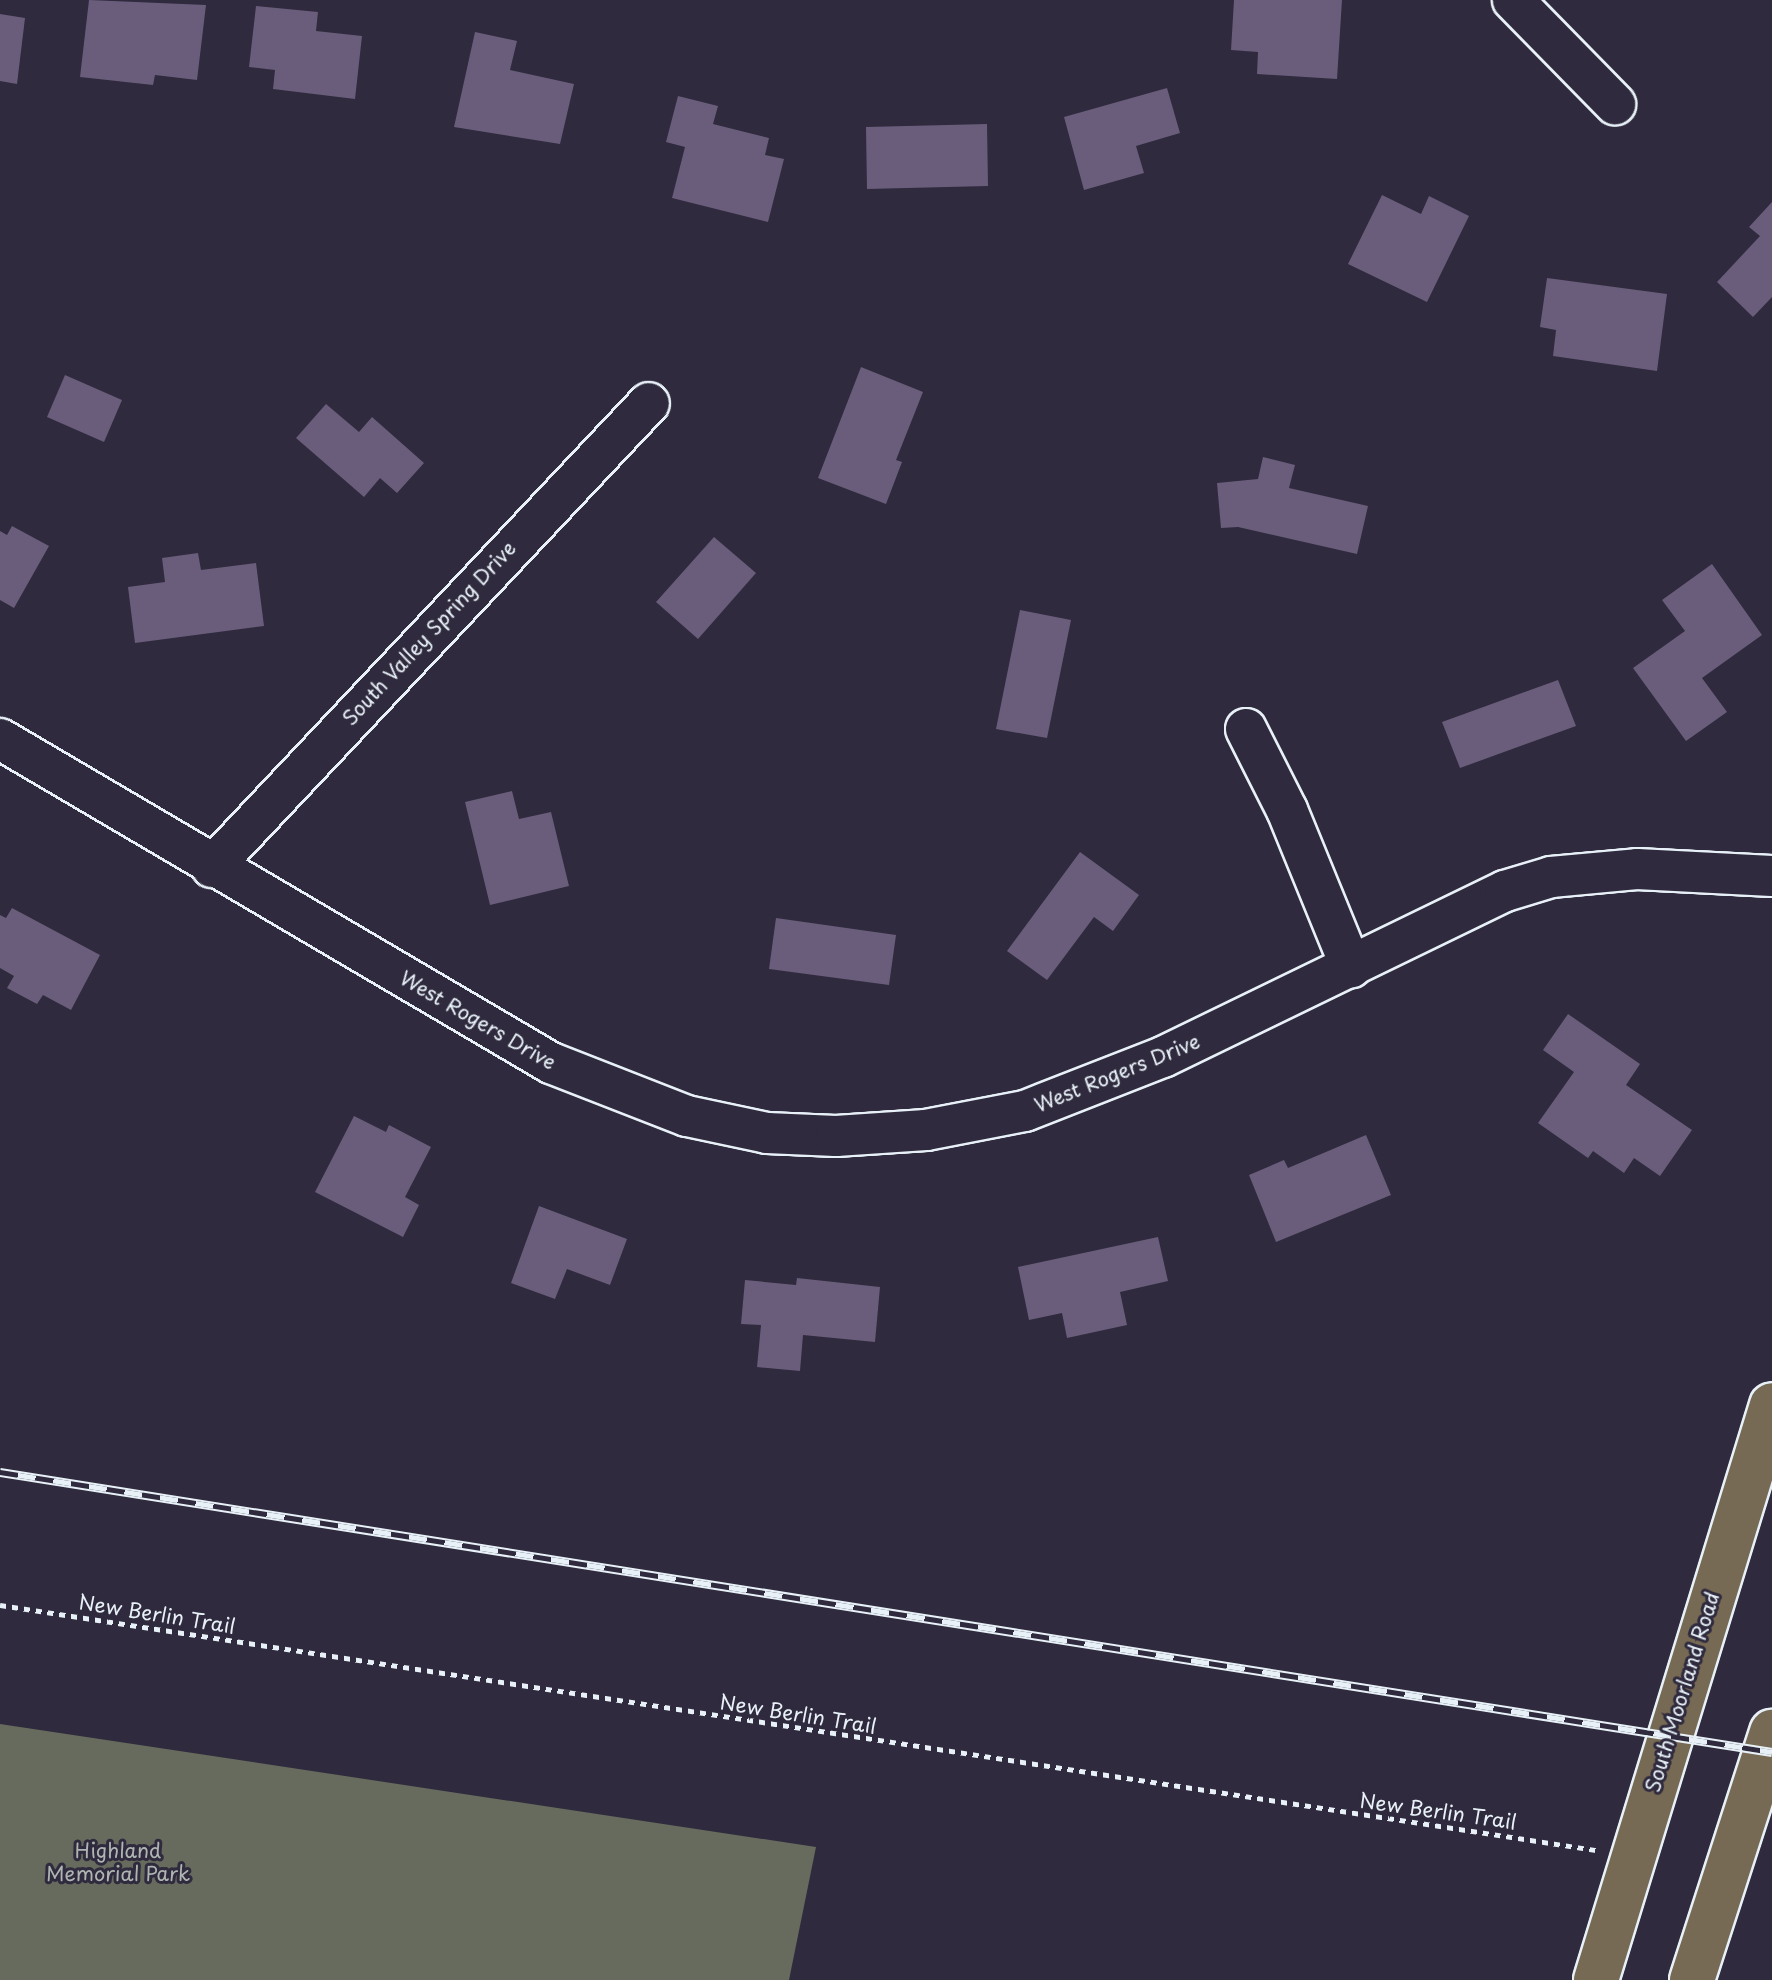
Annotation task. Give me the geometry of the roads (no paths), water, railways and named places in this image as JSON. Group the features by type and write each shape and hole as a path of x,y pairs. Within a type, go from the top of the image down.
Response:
{"main road":[{"name":"South Moorland Road","path":"1596,1980 1772,1405"},
{"path":"1692,1980 1772,1732"}],"street":[{"path":"1513,0 1615,104"},
{"name":"South Valley Spring Drive","path":"212,867 649,403"},
{"path":"1246,729 1287,810 1351,967"},
{"name":"West Rogers Drive","path":"0,739 212,867 551,1063 607,1089 687,1116 767,1133 836,1136 926,1130 1025,1111 1163,1057 1505,891 1551,877 1637,869 1772,876"}],"railway":[{"path":"0,1472 1772,1752"}],"park label":[{"name":"Highland Memorial Park","path":"118,1862"}]}
